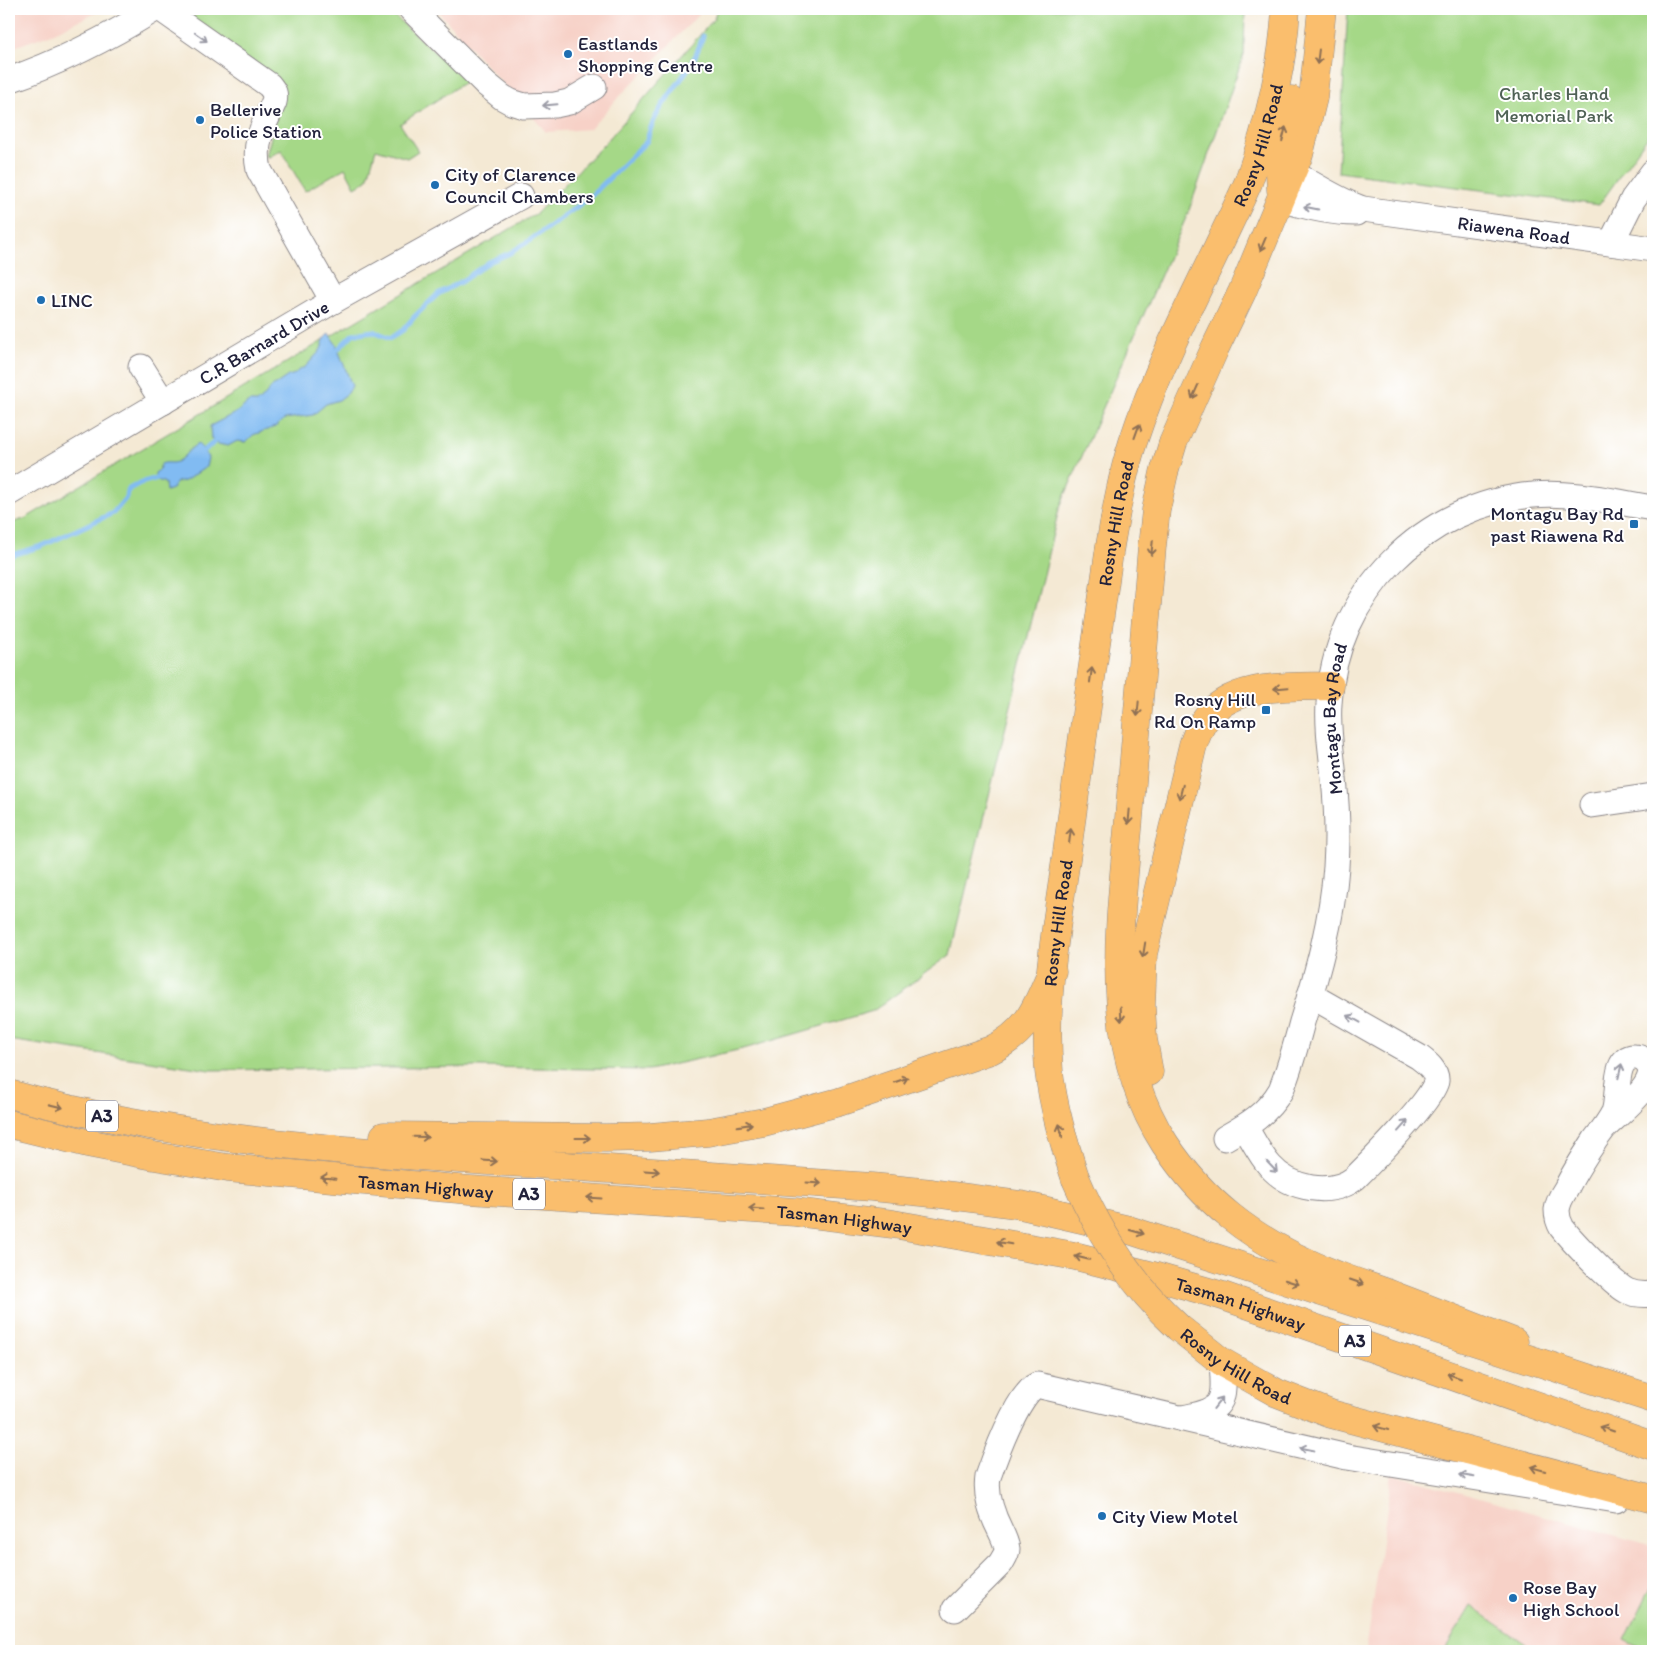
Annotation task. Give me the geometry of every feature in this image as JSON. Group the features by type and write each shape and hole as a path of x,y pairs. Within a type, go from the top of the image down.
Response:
{"main road":[{"name":"Rosny Hill Road","path":"1286,9 1285,32 1273,103 1256,159 1244,191 1153,388 1133,442 1121,484 1110,546 1065,872 1055,931 1048,1017 1049,1071 1062,1133 1076,1177 1098,1224 1113,1250 1151,1299 1179,1328 1222,1362 1277,1393 1332,1414 1653,1499"},
{"path":"1171,346 1204,301 1257,206 1265,195 1284,184 1280,148 1298,60 1299,9"},
{"name":"Rosny Hill Road","path":"1265,1239 1231,1217 1193,1182 1174,1158 1146,1112 1127,1056 1123,1031 1119,984 1119,943 1152,546 1164,473 1187,409 1242,292 1284,184 1301,149 1313,98 1322,9"},
{"path":"1265,1239 1226,1206 1198,1174 1186,1156 1162,1110 1148,1067 1143,1039 1141,1007 1143,954 1193,745 1205,720 1224,702 1247,692 1288,687 1330,686"},
{"path":"197,1133 251,1132 374,1136 606,1138 650,1137 708,1132 764,1122 839,1102 991,1050 1005,1043 1016,1035 1029,1018 1052,972"},
{"name":"Tasman Highway","path":"9,1094 77,1111 197,1133 298,1145 436,1157 872,1187 1021,1205 1067,1214 1169,1241 1653,1399"},
{"name":"Tasman Highway","path":"9,1124 87,1143 228,1168 460,1189 795,1212 893,1224 1052,1252 1150,1275 1223,1296 1653,1446"},
{"name":"Tasman Highway","path":"1265,1239 1337,1275 1560,1360 1582,1376"}],"street":[{"path":"9,80 92,46 155,9"},
{"path":"161,9 270,85 274,90 274,102 259,138 256,157 259,170 334,302"},
{"path":"410,9 486,84 511,102 524,106 555,105 569,102 594,87"},
{"path":"1632,246 1633,200 1653,172"},
{"name":"Riawena Road","path":"1284,184 1376,212 1632,246"},
{"path":"1632,246 1637,223 1653,184"},
{"name":"C.R Barnard Drive","path":"9,493 334,302 521,196"},
{"path":"141,367 163,402"},
{"name":"Montagu Bay Road","path":"1310,995 1419,1057 1426,1062 1436,1079 1434,1088 1414,1114 1355,1178 1349,1183 1335,1188 1315,1188 1281,1175 1235,1132 1265,1112 1281,1090 1326,935 1336,868 1337,812 1328,721 1330,686 1342,639 1351,619 1379,574 1394,558 1414,540 1456,514 1484,504 1534,494 1584,498 1653,508"},
{"path":"1592,805 1653,796"},
{"path":"1604,1128 1569,1182 1560,1200 1557,1208 1559,1222 1567,1234 1618,1286 1636,1294 1653,1294"},
{"path":"1179,1418 1204,1414 1215,1408 1220,1402 1224,1387 1222,1362"},
{"path":"955,1609 1001,1563 1005,1556 1004,1539 989,1502 986,1484 1018,1407 1030,1389 1037,1385 1346,1457 1653,1506"}],"shaded area":[{"path":"9,9 104,9 52,33 9,49"},
{"name":"Eastlands Shopping Centre","path":"436,9 704,9 590,129 546,132"},
{"name":"Rose Bay High School","path":"1392,1474 1653,1546 1653,1651 1366,1651"}],"green space":[{"path":"200,9 387,9 466,81 400,124 418,151 407,158 376,149 367,180 355,187 345,168 305,191 281,150 269,157 266,156 281,99 192,22 193,16"},
{"path":"717,9 1245,9 1244,54 1188,213 1059,509 950,955 873,1011 747,1048 649,1070 478,1067 210,1070 9,1040 9,524 26,518 537,213 605,143 714,19"},
{"name":"Charles Hand Memorial Park","path":"1348,9 1653,9 1653,129 1599,205 1338,172"},
{"path":"1652,1585 1653,1644 1650,1651 1647,1651 1625,1640"},
{"path":"1471,1606 1536,1651 1444,1651"}],"water":[{"path":"329,334 336,344 352,386 348,393 339,400 326,404 313,415 285,419 275,427 253,435 246,442 237,441 228,446 218,444 211,439 210,426 237,412 249,402 261,400 272,387 306,366 319,352 325,338"},
{"path":"198,444 208,458 206,467 185,481 177,482 172,489 166,491 165,483 155,479 155,473 161,464 178,461"}],"waterway":[{"path":"335,352 353,334 373,331 391,338 403,330 438,294 462,281 489,262 510,253 529,241 589,198 647,141 654,119 692,62 703,36"},
{"path":"200,454 218,439"},
{"path":"9,556 42,546 113,513 125,499 129,489 140,483 161,477"}],"place":[{"name":"Eastlands Shopping Centre","path":"568,54"},
{"name":"Bellerive Police Station","path":"200,120"},
{"name":"City of Clarence Council Chambers","path":"435,185"},
{"name":"LINC","path":"41,300"},
{"name":"Montagu Bay Rd past Riawena Rd","path":"1634,524"},
{"name":"Rosny Hill Rd On Ramp","path":"1266,710"},
{"name":"City View Motel","path":"1102,1516"},
{"name":"Rose Bay High School","path":"1513,1598"}]}
